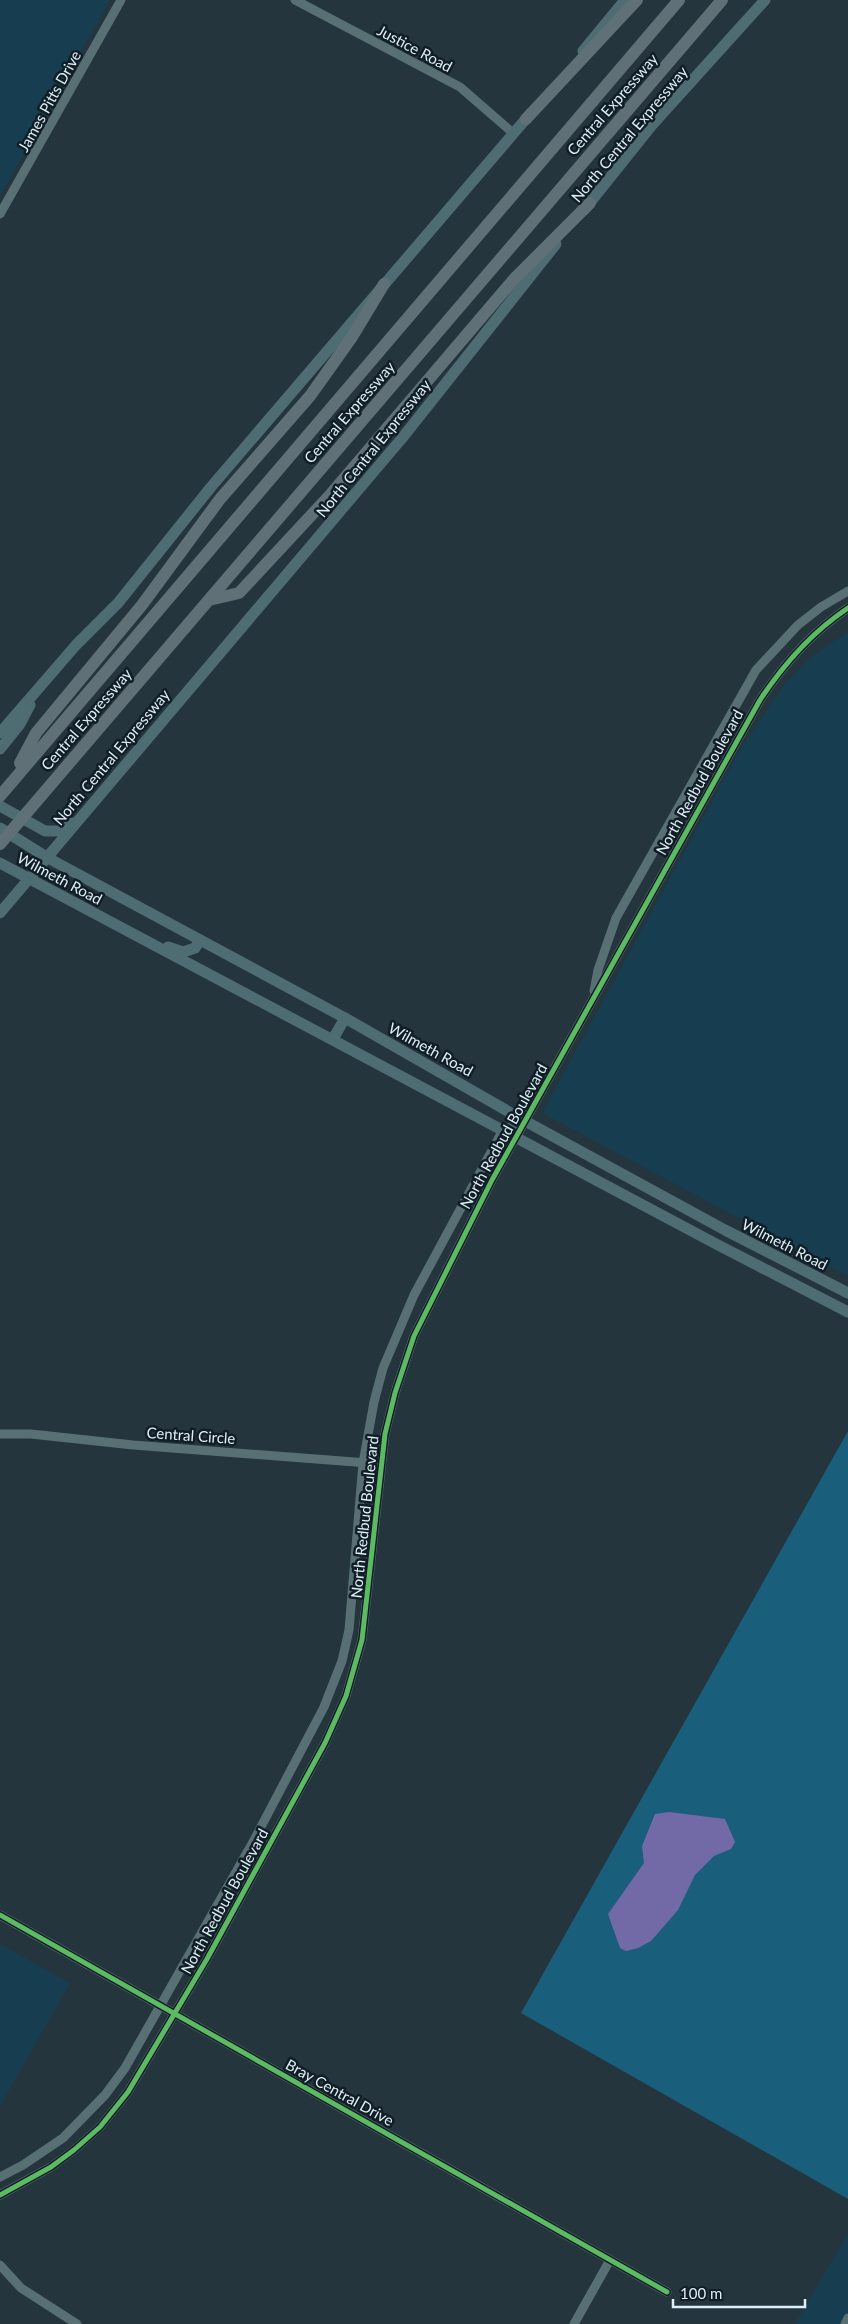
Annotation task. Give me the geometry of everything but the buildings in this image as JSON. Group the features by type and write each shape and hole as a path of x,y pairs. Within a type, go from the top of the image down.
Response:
{"highway":[{"path":"526,119 637,0"},
{"name":"Central Expressway","path":"3,793 679,0"},
{"name":"Central Expressway","path":"0,844 722,0"},
{"path":"209,600 238,593 331,494 515,278 590,203"},
{"path":"3,793 36,734 142,605 220,499 310,396 352,337 384,284"}],"main road":[{"path":"0,733 44,680 118,603 217,480 526,119 624,0"},
{"name":"North Central Expressway","path":"0,913 403,437 523,284 652,125 765,0"},
{"path":"0,749 20,724 44,680"},
{"path":"0,806 45,831 58,831 78,820"},
{"name":"Wilmeth Road","path":"0,828 48,858 345,1018 525,1121 725,1230 848,1293"},
{"name":"Wilmeth Road","path":"0,862 29,880 848,1312"},
{"path":"88,910 117,919 172,949 183,952 195,948 200,940"},
{"path":"333,1039 345,1018"}],"street":[{"name":"James Pitts Drive","path":"0,214 121,0"},
{"name":"Justice Road","path":"295,0 460,87 513,133"},
{"name":"North Redbud Boulevard","path":"593,999 598,970 616,918 756,670 798,626 821,607 848,591"},
{"name":"North Redbud Boulevard","path":"0,2195 51,2167 100,2127 128,2092 176,2013 262,1859 333,1726 353,1677 364,1628 381,1464 395,1392 414,1336 492,1180 760,700 781,670 810,639 848,608"},
{"name":"North Redbud Boulevard","path":"0,2176 23,2165 52,2146 93,2109 124,2068 248,1851 314,1729 338,1672 350,1617 363,1463 372,1410 383,1368 405,1313 503,1130 525,1121"},
{"name":"Central Circle","path":"0,1434 31,1434 381,1464"},
{"path":"338,1672 353,1677"},
{"path":"248,1851 262,1859"},
{"name":"Bray Central Drive","path":"0,1916 176,2013 667,2292"},
{"path":"574,2324 610,2260"},
{"path":"0,2265 21,2288 77,2324"},
{"path":"845,2324 848,2318"}],"shaded area":[{"path":"0,0 110,0 0,196"},
{"path":"848,632 848,1276 542,1113 741,748 784,685 812,656"},
{"path":"848,1431 848,2199 521,2013"},
{"path":"669,1812 725,1819 735,1842 731,1849 714,1856 695,1875 678,1910 651,1941 638,1948 626,1951 620,1948 608,1914 644,1863 642,1846 655,1814"},
{"path":"0,1944 70,1983 0,2106"},
{"path":"848,2234 848,2324 795,2324"}],"cycle path":[{"path":"0,2195 51,2167 74,2150 100,2127 128,2092 207,1959 325,1743 346,1696 362,1640 385,1434 395,1393 414,1336 492,1180 760,700 778,674 810,638 848,608"},
{"path":"0,1915 667,2292"}]}
